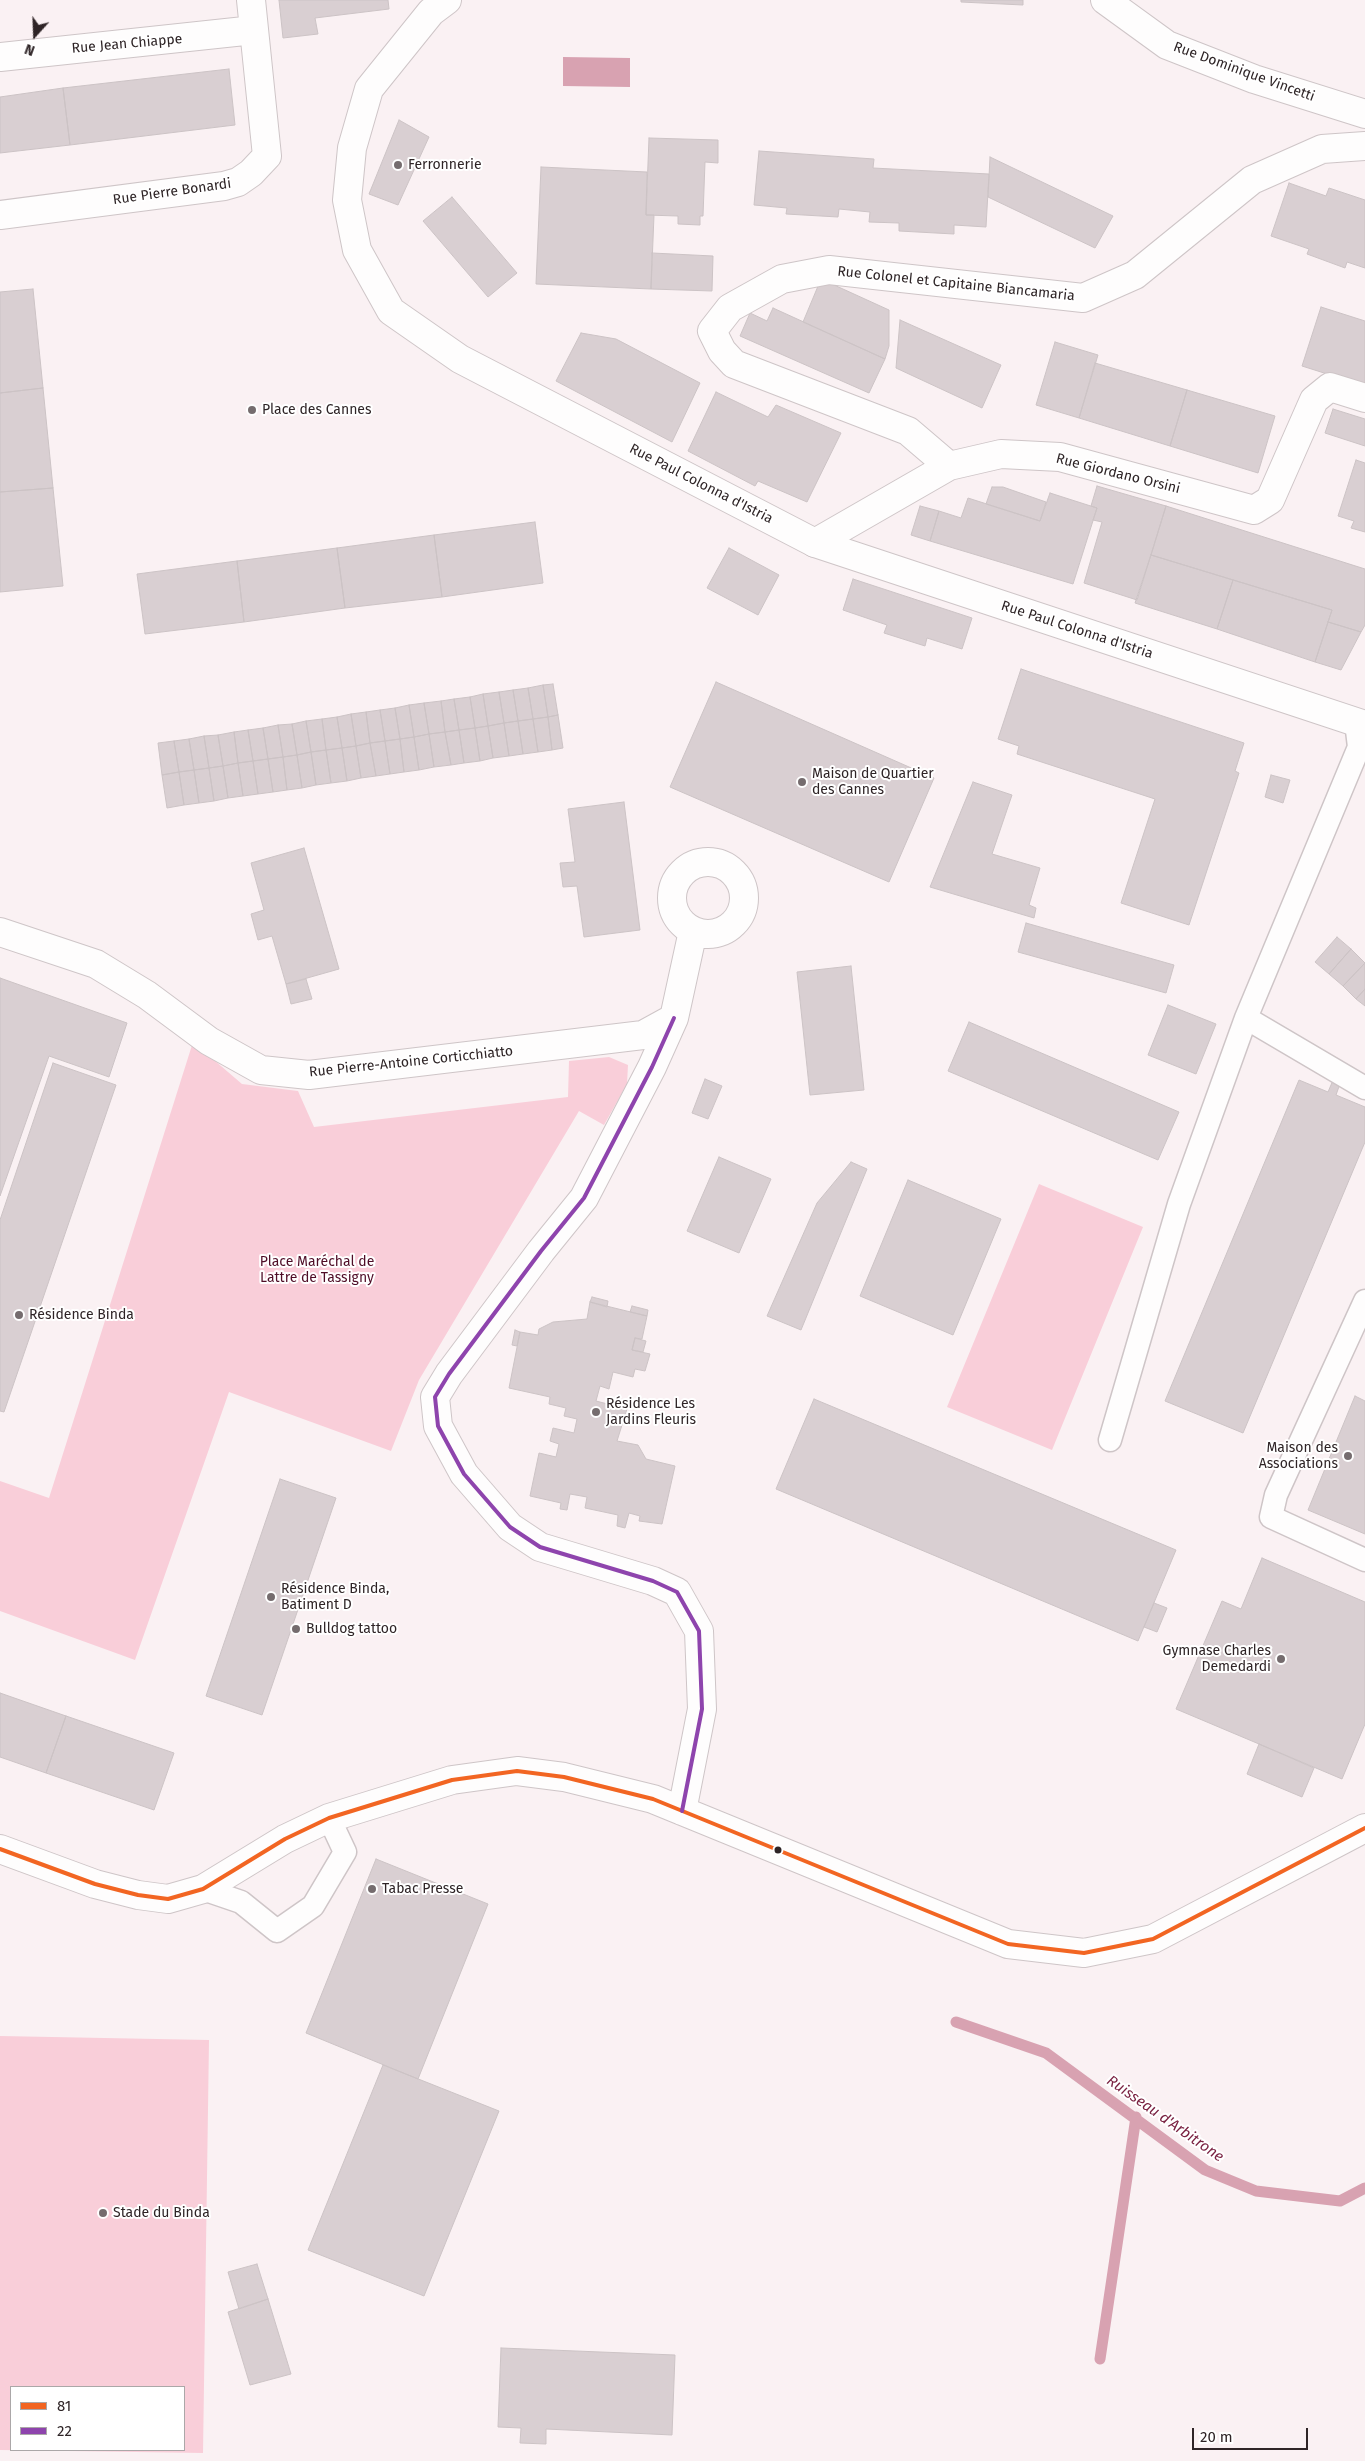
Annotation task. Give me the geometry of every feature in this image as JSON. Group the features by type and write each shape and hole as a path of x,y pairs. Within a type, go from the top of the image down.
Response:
{"street":[{"name":"Rue Pierre Bonardi","path":"0,215 224,186 238,182 251,173 267,156 251,0"},
{"name":"Rue Paul Colonna d'Istria","path":"447,0 431,12 369,89 352,148 347,200 357,250 391,311 460,359 815,543 1361,724"},
{"name":"Rue Dominique Vincetti","path":"1105,0 1167,45 1254,79 1365,114"},
{"name":"Rue Jean Chiappe","path":"0,57 254,30"},
{"name":"Rue Colonel et Capitaine Biancamaria","path":"949,466 908,431 734,364 722,351 712,332 730,308 782,279 829,270 1083,298 1135,275 1252,180 1322,149 1365,146"},
{"name":"Rue Giordano Orsini","path":"815,543 949,466 1001,454 1060,457 1254,510 1270,500 1314,400 1330,387 1365,398"},
{"path":"682,1811 702,1709 699,1631 677,1592 652,1580 540,1547 510,1527 464,1474 438,1426 435,1396 449,1374 541,1251 584,1198 652,1068 674,1018 693,931"},
{"name":"Rue Pierre-Antoine Corticchiatto","path":"0,932 96,964 158,1003 209,1041 261,1070 309,1075 633,1036 643,1034 674,1018"},
{"path":"0,1849 95,1884 138,1895 168,1898 203,1889 285,1839 330,1818 452,1780 517,1771 564,1777 653,1799 1008,1944 1084,1953 1152,1939 1365,1828"}],"lane":[{"path":"1110,1440 1179,1204 1246,1018 1359,747 1361,724"},
{"path":"1246,1018 1365,1088"},
{"path":"1365,1301 1276,1495 1271,1517 1365,1560"},
{"path":"203,1889 241,1902 276,1931 314,1906 345,1852 330,1818"}],"green space":[{"name":"Place Maréchal de Lattre de Tassigny","path":"193,1042 242,1084 298,1091 314,1127 568,1097 569,1061 609,1057 628,1065 627,1084 604,1125 579,1111 419,1380 391,1451 229,1392 135,1660 0,1611 0,1481 49,1498"},
{"path":"1039,1184 1143,1227 1052,1450 947,1407"},
{"name":"Stade du Binda","path":"0,2036 209,2040 203,2453 68,2451 185,2451 185,2386 10,2386 10,2450 0,2450"}],"shaded area":[{"path":"563,57 630,58 630,87 563,86"}],"building":[{"path":"279,0 388,0 389,9 315,18 318,34 283,38"},
{"path":"961,0 1023,0 1023,5 961,2"},
{"path":"229,69 235,125 70,145 63,88"},
{"path":"63,88 70,145 0,153 0,97"},
{"name":"Ferronnerie","path":"399,120 429,137 398,205 369,194"},
{"path":"649,138 718,140 718,163 705,162 703,216 700,216 700,225 678,224 678,216 646,215"},
{"path":"759,151 874,159 873,168 989,174 986,227 954,225 954,234 899,231 899,223 869,222 870,212 839,209 838,217 786,214 787,208 754,205"},
{"path":"990,157 1113,216 1095,248 988,197"},
{"path":"541,167 647,172 646,215 654,215 651,289 536,284"},
{"path":"1289,183 1326,196 1329,188 1365,200 1365,268 1347,262 1345,268 1307,254 1309,249 1271,236"},
{"path":"452,197 517,273 488,297 423,221"},
{"path":"652,253 713,256 712,291 651,289"},
{"path":"821,279 889,310 889,346 885,359 803,322"},
{"path":"33,289 43,388 0,393 0,292"},
{"path":"1321,307 1365,321 1365,386 1302,366"},
{"path":"773,308 885,359 869,393 740,336 750,313 767,321"},
{"path":"900,320 1001,365 982,408 896,368"},
{"path":"581,333 616,339 700,383 672,442 556,381"},
{"path":"1055,342 1098,355 1079,418 1036,405"},
{"path":"1095,363 1187,390 1170,446 1079,418"},
{"path":"43,388 53,488 0,492 0,393"},
{"path":"1187,390 1275,416 1258,473 1170,446"},
{"path":"716,392 768,417 776,405 841,433 807,502 758,481 755,486 688,451"},
{"path":"1333,409 1365,419 1365,446 1325,433"},
{"path":"1356,460 1365,463 1365,532 1351,528 1354,521 1338,516"},
{"path":"1097,486 1166,506 1137,600 1084,583 1102,522 1093,520 1097,508 1091,506"},
{"path":"992,487 1003,487 1046,502 1040,521 986,504"},
{"path":"53,488 63,586 0,592 0,492"},
{"path":"1050,493 1097,508 1073,584 930,541 939,511 961,518 968,498 1040,521"},
{"path":"920,506 939,511 930,541 911,535"},
{"path":"1166,506 1365,569 1365,625 1361,632 1328,622 1332,610 1151,555"},
{"path":"535,522 543,583 442,597 434,535"},
{"path":"434,535 442,597 345,608 337,548"},
{"path":"337,548 345,608 244,622 237,561"},
{"path":"729,548 779,575 758,615 707,588"},
{"path":"1151,555 1233,580 1217,629 1135,603"},
{"path":"237,561 244,622 145,634 137,574"},
{"path":"853,579 972,618 962,649 927,638 925,646 884,633 887,625 843,610"},
{"path":"1233,580 1332,610 1315,662 1217,629"},
{"path":"1328,622 1361,632 1341,670 1315,662"},
{"path":"1021,669 1244,743 1235,771 1239,773 1189,925 1121,903 1155,799 1017,754 1019,746 998,739"},
{"name":"Maison de Quartier des Cannes","path":"716,682 934,778 889,882 670,787"},
{"path":"553,684 558,715 548,717 543,685"},
{"path":"543,685 548,717 533,719 528,688"},
{"path":"528,688 533,719 518,721 513,690"},
{"path":"513,690 518,721 504,723 499,692"},
{"path":"499,692 504,723 488,726 483,694"},
{"path":"483,694 488,726 475,728 470,697"},
{"path":"470,697 475,728 459,730 454,699"},
{"path":"454,699 459,730 445,732 441,701"},
{"path":"441,701 445,732 429,734 424,703"},
{"path":"424,703 429,734 414,737 409,705"},
{"path":"409,705 414,737 400,739 395,708"},
{"path":"395,708 400,739 385,741 380,710"},
{"path":"380,710 385,741 370,743 366,712"},
{"path":"366,712 370,743 356,746 351,714"},
{"path":"351,714 356,746 342,748 337,717"},
{"path":"558,715 563,748 552,750 548,717"},
{"path":"337,717 342,748 326,750 322,719"},
{"path":"548,717 552,750 538,752 533,719"},
{"path":"322,719 326,750 311,752 306,721"},
{"path":"533,719 538,752 523,754 518,721"},
{"path":"306,721 311,752 297,755 292,724"},
{"path":"518,721 523,754 509,756 504,723"},
{"path":"504,723 509,756 493,758 488,726"},
{"path":"292,724 297,755 283,757 278,725"},
{"path":"278,725 283,757 268,759 263,728"},
{"path":"488,726 493,758 480,761 475,728"},
{"path":"263,728 268,759 253,761 248,730"},
{"path":"475,728 480,761 464,763 459,730"},
{"path":"248,730 253,761 238,763 234,732"},
{"path":"459,730 464,763 451,765 445,732"},
{"path":"234,732 238,763 223,766 218,735"},
{"path":"445,732 451,765 434,767 429,734"},
{"path":"429,734 434,767 419,770 414,737"},
{"path":"218,735 223,766 209,768 204,736"},
{"path":"204,736 209,768 194,770 189,739"},
{"path":"414,737 419,770 404,772 400,739"},
{"path":"189,739 194,770 179,772 174,741"},
{"path":"400,739 404,772 390,774 385,741"},
{"path":"174,741 179,772 162,775 158,743"},
{"path":"385,741 390,774 376,776 370,743"},
{"path":"370,743 376,776 361,778 356,746"},
{"path":"356,746 361,778 347,781 342,748"},
{"path":"342,748 347,781 331,783 326,750"},
{"path":"326,750 331,783 316,785 311,752"},
{"path":"311,752 316,785 302,788 297,755"},
{"path":"297,755 302,788 287,790 283,757"},
{"path":"283,757 287,790 273,792 268,759"},
{"path":"268,759 273,792 258,794 253,761"},
{"path":"253,761 258,794 243,796 238,763"},
{"path":"238,763 243,796 228,798 223,766"},
{"path":"223,766 228,798 214,801 209,768"},
{"path":"209,768 214,801 199,803 194,770"},
{"path":"194,770 199,803 184,805 179,772"},
{"path":"179,772 184,805 167,808 162,775"},
{"path":"1271,775 1290,780 1283,803 1265,797"},
{"path":"973,782 1012,795 992,854 1040,868 1029,905 1036,908 1034,918 930,887"},
{"path":"624,802 640,930 584,937 577,886 563,887 560,863 575,862 568,809"},
{"path":"304,848 339,969 286,984 272,936 258,940 251,914 264,910 251,863"},
{"path":"1026,923 1174,965 1166,993 1018,952"},
{"path":"1337,937 1351,949 1329,974 1315,962"},
{"path":"1351,949 1365,963 1343,986 1329,974"},
{"path":"1365,963 1365,989 1356,999 1343,986"},
{"path":"851,966 864,1090 810,1095 797,972"},
{"path":"0,978 127,1023 109,1077 49,1056 0,1196"},
{"path":"306,979 312,999 291,1004 286,984"},
{"path":"1365,989 1365,1006 1356,999"},
{"path":"1168,1005 1216,1024 1196,1074 1148,1055"},
{"path":"969,1022 1179,1112 1158,1160 948,1071"},
{"name":"Résidence Binda","path":"53,1063 116,1085 4,1412 0,1411 0,1220"},
{"path":"1334,1078 1341,1081 1336,1095 1365,1107 1365,1142 1243,1433 1165,1401 1299,1080 1328,1092"},
{"path":"705,1079 722,1086 708,1119 692,1113"},
{"path":"719,1157 771,1179 739,1253 687,1231"},
{"path":"851,1162 867,1169 801,1330 767,1316 817,1203"},
{"path":"908,1180 1001,1219 953,1335 860,1296"},
{"path":"592,1297 608,1301 607,1307 590,1302"},
{"name":"Résidence Les Jardins Fleuris","path":"590,1302 647,1316 642,1339 635,1338 632,1350 650,1354 645,1371 635,1369 633,1377 613,1372 609,1389 600,1386 596,1401 627,1409 617,1441 638,1445 646,1459 675,1466 662,1524 639,1521 640,1516 629,1513 625,1528 617,1526 618,1515 585,1508 587,1497 570,1494 567,1510 560,1509 561,1503 530,1496 539,1453 556,1457 559,1444 550,1441 553,1428 574,1433 577,1419 564,1416 566,1408 549,1404 550,1397 509,1388 520,1332 538,1335 539,1329 553,1322 587,1319"},
{"path":"632,1306 648,1310 647,1316 630,1312"},
{"path":"515,1330 520,1332 517,1346 512,1345"},
{"path":"635,1338 646,1341 643,1352 632,1350"},
{"name":"Maison des Associations","path":"1355,1396 1365,1401 1365,1534 1308,1510"},
{"path":"814,1399 1176,1550 1138,1641 776,1489"},
{"name":"Résidence Binda, Batiment D","path":"280,1479 336,1498 262,1715 206,1696"},
{"name":"Gymnase Charles Demedardi","path":"1262,1558 1365,1602 1365,1724 1342,1779 1176,1709 1222,1601 1241,1609"},
{"path":"1154,1603 1167,1608 1157,1632 1144,1627"},
{"path":"0,1693 66,1716 46,1773 0,1757"},
{"path":"66,1716 174,1753 154,1810 46,1773"},
{"path":"1259,1744 1314,1768 1302,1797 1247,1774"},
{"path":"376,1859 488,1904 418,2079 306,2033"},
{"path":"383,2065 499,2111 424,2296 308,2250"},
{"path":"257,2264 268,2299 239,2309 228,2272"},
{"path":"268,2299 291,2374 250,2385 228,2312"},
{"path":"501,2348 675,2355 672,2435 546,2429 546,2444 520,2443 521,2428 498,2427"}],"waterway":[{"name":"Ruisseau d'Arbitrone","path":"956,2022 1046,2053 1205,2170 1256,2191 1340,2201 1365,2188"},
{"path":"1100,2359 1136,2117"}],"transit line":[{"name":"22","path":"674,1018 652,1067 584,1198 541,1251 449,1374 435,1397 438,1426 464,1474 510,1527 540,1547 653,1581 677,1592 699,1631 702,1709 682,1811"},
{"name":"81","path":"0,1849 95,1884 138,1895 168,1899 203,1889 285,1839 329,1818 452,1780 517,1771 564,1777 653,1799 1008,1944 1084,1953 1153,1939 1365,1828"}],"place":[{"name":"Ferronnerie","path":"398,165"},
{"name":"Place des Cannes","path":"252,410"},
{"name":"Maison de Quartier des Cannes","path":"802,782"},
{"name":"Résidence Binda","path":"19,1315"},
{"name":"Résidence Les Jardins Fleuris","path":"596,1412"},
{"name":"Maison des Associations","path":"1348,1456"},
{"name":"Résidence Binda, Batiment D","path":"271,1597"},
{"name":"Bulldog tattoo","path":"296,1629"},
{"name":"Gymnase Charles Demedardi","path":"1281,1659"},
{"name":"Tabac Presse","path":"372,1889"},
{"name":"Stade du Binda","path":"103,2213"}]}
